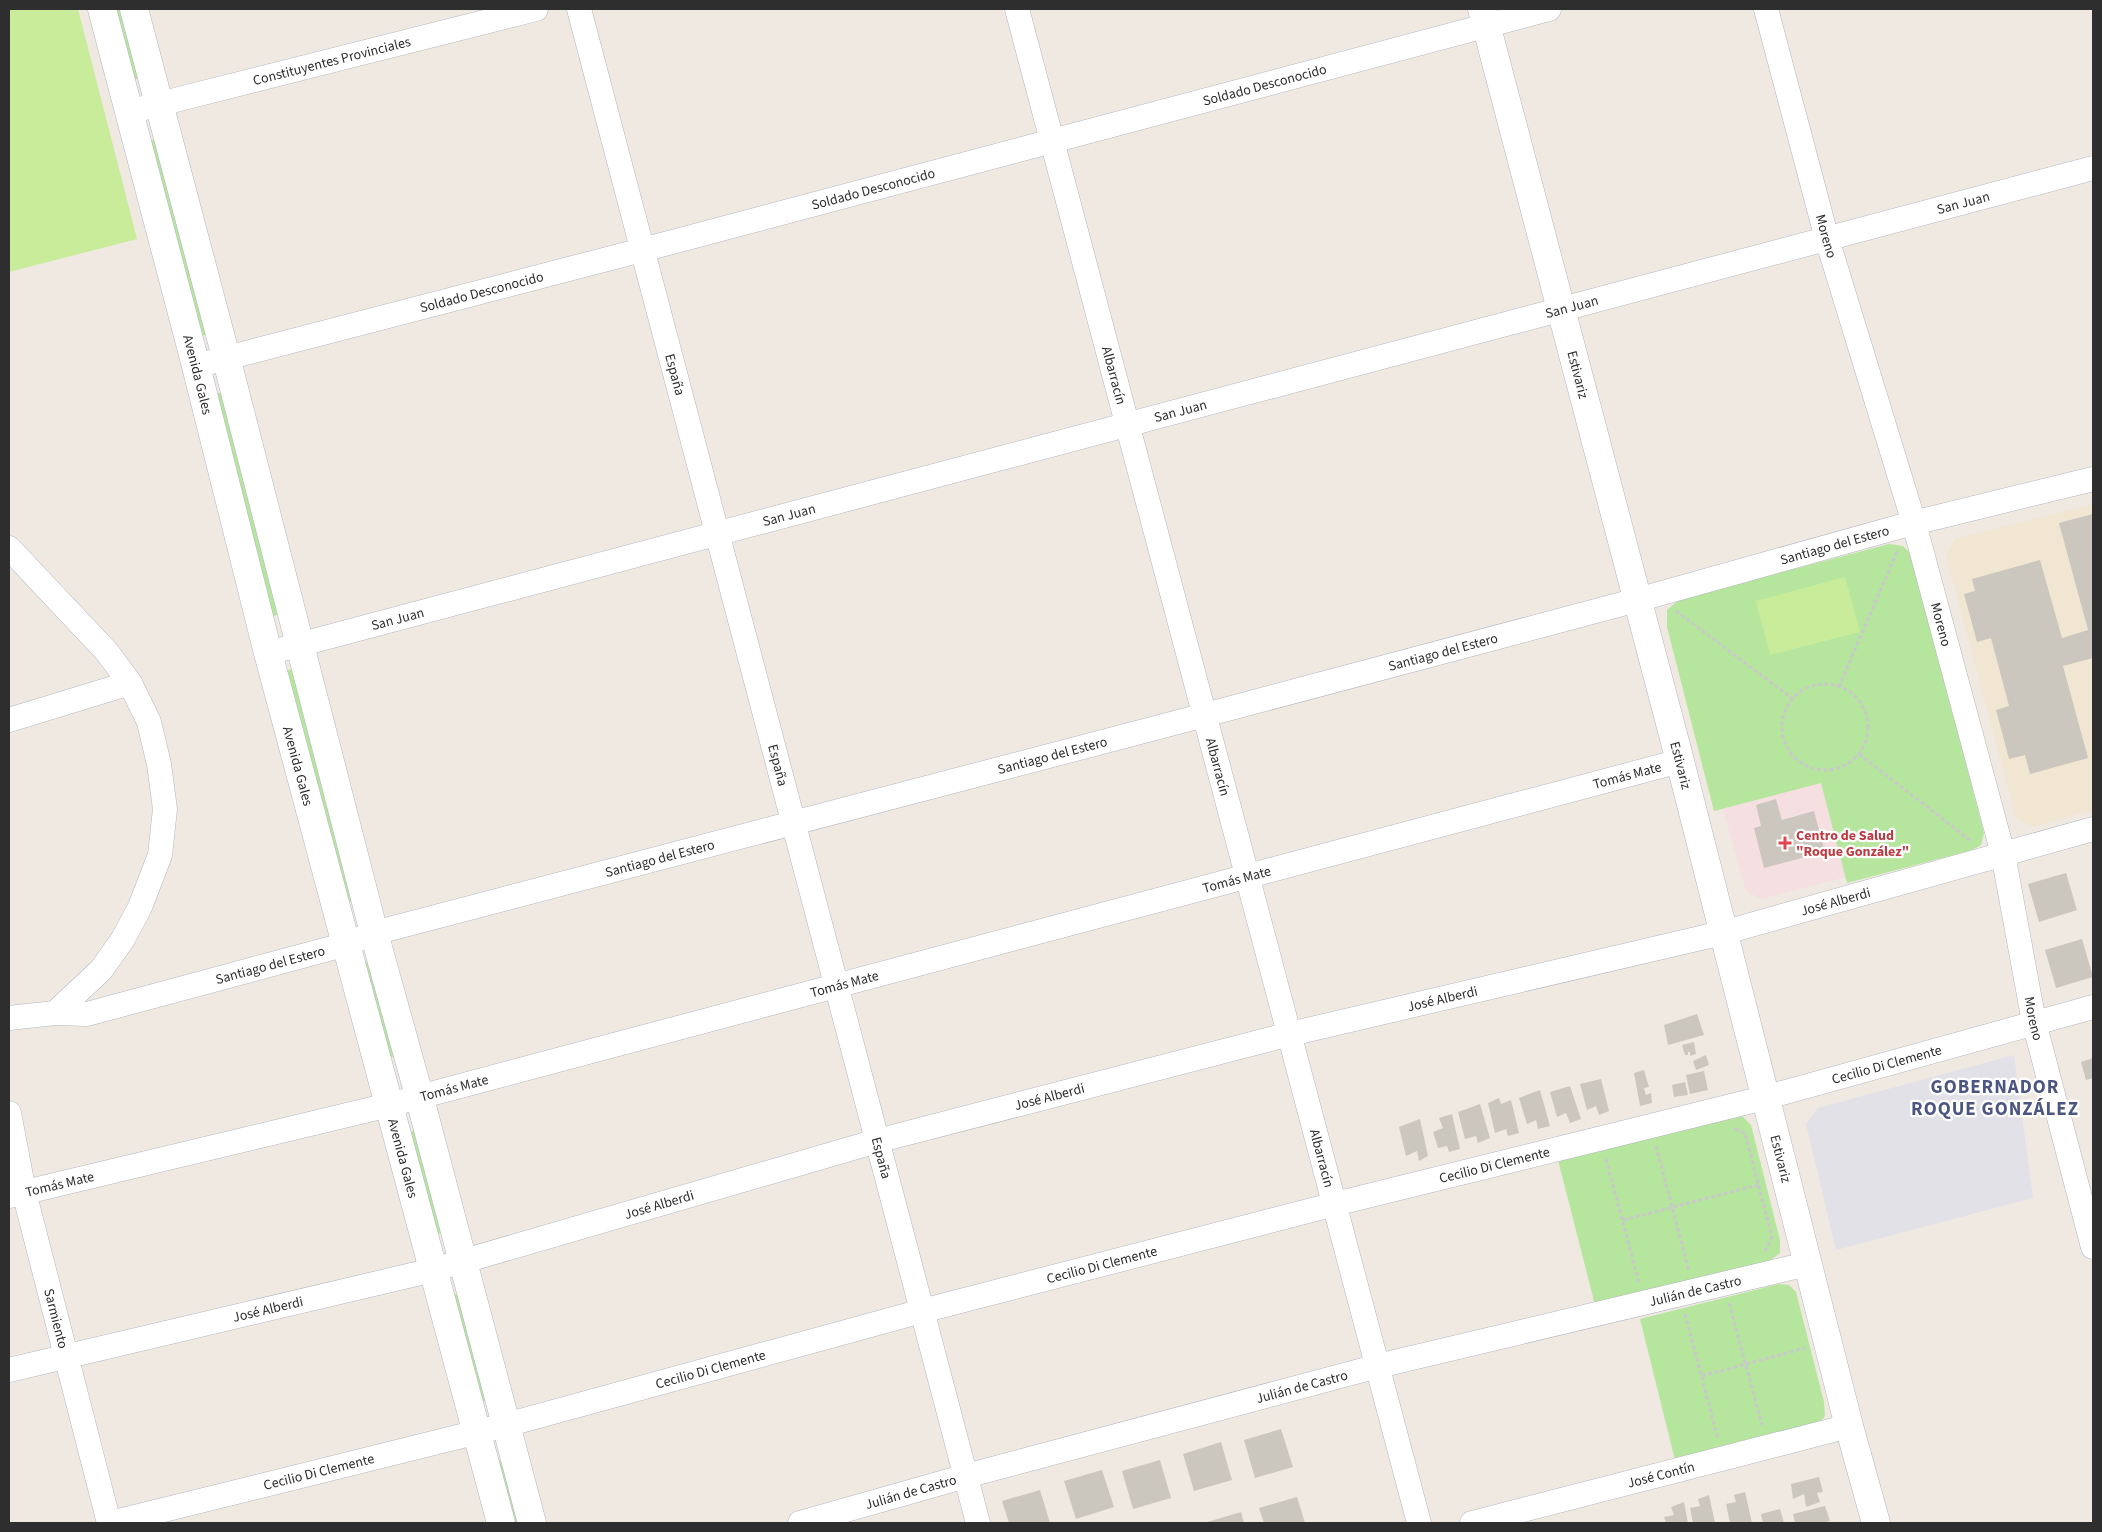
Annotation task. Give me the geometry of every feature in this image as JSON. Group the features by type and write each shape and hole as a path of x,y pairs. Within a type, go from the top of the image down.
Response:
{"street":[{"name":"Avenida Gales","path":"102,9 196,366 268,652 478,1431 501,1523"},
{"path":"134,9 226,357 374,933 419,1095 532,1523"},
{"name":"Constituyentes Provinciales","path":"128,112 536,9"},
{"name":"España","path":"579,9 978,1523"},
{"name":"Albarracín","path":"1017,9 1420,1523"},
{"name":"Soldado Desconocido","path":"196,366 1052,141 1484,17 1549,9"},
{"name":"Moreno","path":"1766,9 1827,239 1911,524 1997,855 2034,1022 2093,1247"},
{"name":"Estivariz","path":"1484,17 1560,311 1645,597 1680,761 1722,933 1849,1426 1876,1523"},
{"name":"San Juan","path":"268,652 1560,311 2093,168"},
{"name":"Santiago del Estero","path":"9,1018 55,1013 87,1014 347,944 374,933 1205,715 1911,524 2093,479"},
{"path":"9,548 107,652 130,683 149,722 165,809 160,855 140,907 123,939 101,970 55,1013"},
{"path":"9,720 130,683"},
{"name":"Tomás Mate","path":"16,1194 389,1105 419,1095 1680,761"},
{"name":"José Alberdi","path":"9,1370 434,1270 877,1141 1290,1034 1722,933 2093,829"},
{"name":"Cecilio Di Clemente","path":"110,1523 506,1425 922,1311 1334,1204 1764,1098 2093,1007"},
{"name":"Sarmiento","path":"9,1113 16,1194 66,1356 110,1523"},
{"name":"Julián de Castro","path":"800,1523 966,1476 1378,1366 1807,1264"},
{"name":"José Contín","path":"1472,1523 1849,1426"}],"path":[{"path":"1839,687 1911,524"},
{"path":"1645,597 1793,699"},
{"path":"1827,684 1839,687 1854,695 1863,706 1868,719 1868,733 1864,747 1846,765 1835,769 1818,769 1800,762 1788,747 1782,728 1784,715 1793,699 1800,692 1813,686 1827,684"},
{"path":"1859,754 1997,855"},
{"path":"1729,1126 1745,1134 1772,1237 1764,1253 1771,1272"},
{"path":"1647,1148 1665,1143"},
{"path":"1655,1146 1689,1271"},
{"path":"1598,1161 1614,1156"},
{"path":"1606,1158 1640,1284"},
{"path":"1622,1220 1758,1185"},
{"path":"1720,1304 1729,1302 1763,1428"},
{"path":"1676,1316 1694,1311"},
{"path":"1685,1314 1718,1439"},
{"path":"1804,1340 1808,1357"},
{"path":"1702,1376 1806,1348"},
{"path":"1710,1441 1727,1437"}],"shaded area":[{"path":"2093,504 2093,810 2033,827 2016,818 1946,555 1955,539"},
{"name":"Centro de Salud \"Roque González\"","path":"1821,783 1846,877 1761,899 1746,891 1723,809"},
{"path":"2014,1055 2033,1198 1836,1250 1806,1124 1818,1108"}],"green space":[{"path":"9,9 78,9 137,239 9,272"},
{"path":"113,9 122,9 140,78 131,80"},
{"path":"156,139 209,334 201,336 148,142"},
{"path":"224,392 281,614 273,616 215,394"},
{"path":"1889,544 1903,546 1912,555 1984,833 1981,845 1972,850 1847,883 1821,783 1714,811 1667,627 1667,610 1680,599"},
{"path":"1845,577 1860,632 1770,655 1756,601"},
{"path":"294,668 356,900 347,903 286,671"},
{"path":"371,961 396,1056 388,1058 363,964"},
{"path":"1729,1116 1742,1116 1751,1125 1780,1240 1780,1253 1771,1260 1595,1305 1558,1160"},
{"path":"418,1129 444,1232 436,1234 410,1132"},
{"path":"1779,1284 1789,1285 1796,1292 1824,1402 1825,1416 1818,1424 1675,1460 1640,1319"},
{"path":"461,1293 490,1399 481,1402 453,1295"},
{"path":"504,1460 521,1523 512,1523 496,1462"}],"building":[{"path":"2093,514 2093,658 2063,666 2088,758 2030,774 2025,755 2009,759 1996,710 2009,706 1991,638 1977,642 1964,594 1975,591 1972,579 2040,560 2062,638 2088,630 2059,523"},
{"name":"Centro de Salud \"Roque González\"","path":"1776,799 1782,820 1814,811 1825,852 1764,868 1754,828 1761,826 1756,805"},
{"path":"2066,873 2077,910 2039,922 2028,884"},
{"path":"2082,939 2093,977 2056,988 2045,950"},
{"path":"1697,1014 1704,1035 1668,1045 1664,1025"},
{"path":"1694,1042 1696,1054 1690,1056 1690,1052 1688,1052 1688,1055 1685,1055 1682,1045"},
{"path":"1706,1055 1709,1065 1696,1070 1693,1061"},
{"path":"2093,1058 2093,1078 2086,1080 2081,1062"},
{"path":"1644,1070 1649,1087 1644,1088 1646,1095 1651,1093 1652,1103 1640,1106 1634,1073"},
{"path":"1704,1071 1708,1090 1690,1094 1686,1075"},
{"path":"1601,1079 1609,1111 1599,1115 1596,1106 1587,1110 1580,1084"},
{"path":"1685,1082 1688,1095 1674,1097 1672,1085"},
{"path":"1570,1086 1581,1119 1570,1123 1566,1113 1557,1117 1550,1092"},
{"path":"1540,1090 1550,1126 1538,1129 1536,1120 1527,1124 1519,1098"},
{"path":"1499,1098 1501,1104 1511,1100 1519,1133 1508,1136 1506,1129 1495,1133 1488,1103"},
{"path":"1480,1104 1490,1138 1478,1143 1476,1136 1465,1139 1458,1112"},
{"path":"1452,1114 1460,1149 1449,1152 1447,1146 1438,1148 1433,1132 1443,1128 1439,1118"},
{"path":"1420,1119 1428,1156 1419,1161 1417,1151 1406,1156 1399,1127"},
{"path":"1281,1429 1293,1467 1255,1478 1244,1440"},
{"path":"1221,1442 1232,1480 1194,1491 1183,1454"},
{"path":"1160,1460 1171,1498 1133,1509 1122,1471"},
{"path":"1102,1470 1114,1507 1076,1519 1064,1481"},
{"path":"1819,1477 1823,1492 1817,1493 1820,1502 1806,1507 1804,1494 1793,1499 1791,1484"},
{"path":"1040,1490 1050,1523 1009,1523 1002,1501"},
{"path":"1745,1492 1752,1523 1730,1523 1726,1504 1736,1502 1734,1495"},
{"path":"1709,1495 1715,1523 1693,1523 1690,1508 1700,1506 1698,1499"},
{"path":"1297,1497 1305,1523 1264,1523 1259,1508"},
{"path":"1684,1502 1688,1523 1666,1523 1664,1517 1674,1515 1671,1507"},
{"path":"1825,1506 1830,1521 1822,1523 1795,1523 1793,1514"},
{"path":"1780,1509 1784,1523 1763,1523 1761,1514"},
{"path":"1241,1512 1244,1523 1204,1523"}],"place":[{"name":"Centro de Salud \"Roque González\"","path":"1785,843"}],"district":[{"name":"GOBERNADOR ROQUE GONZÁLEZ","path":"1995,1097"}]}
